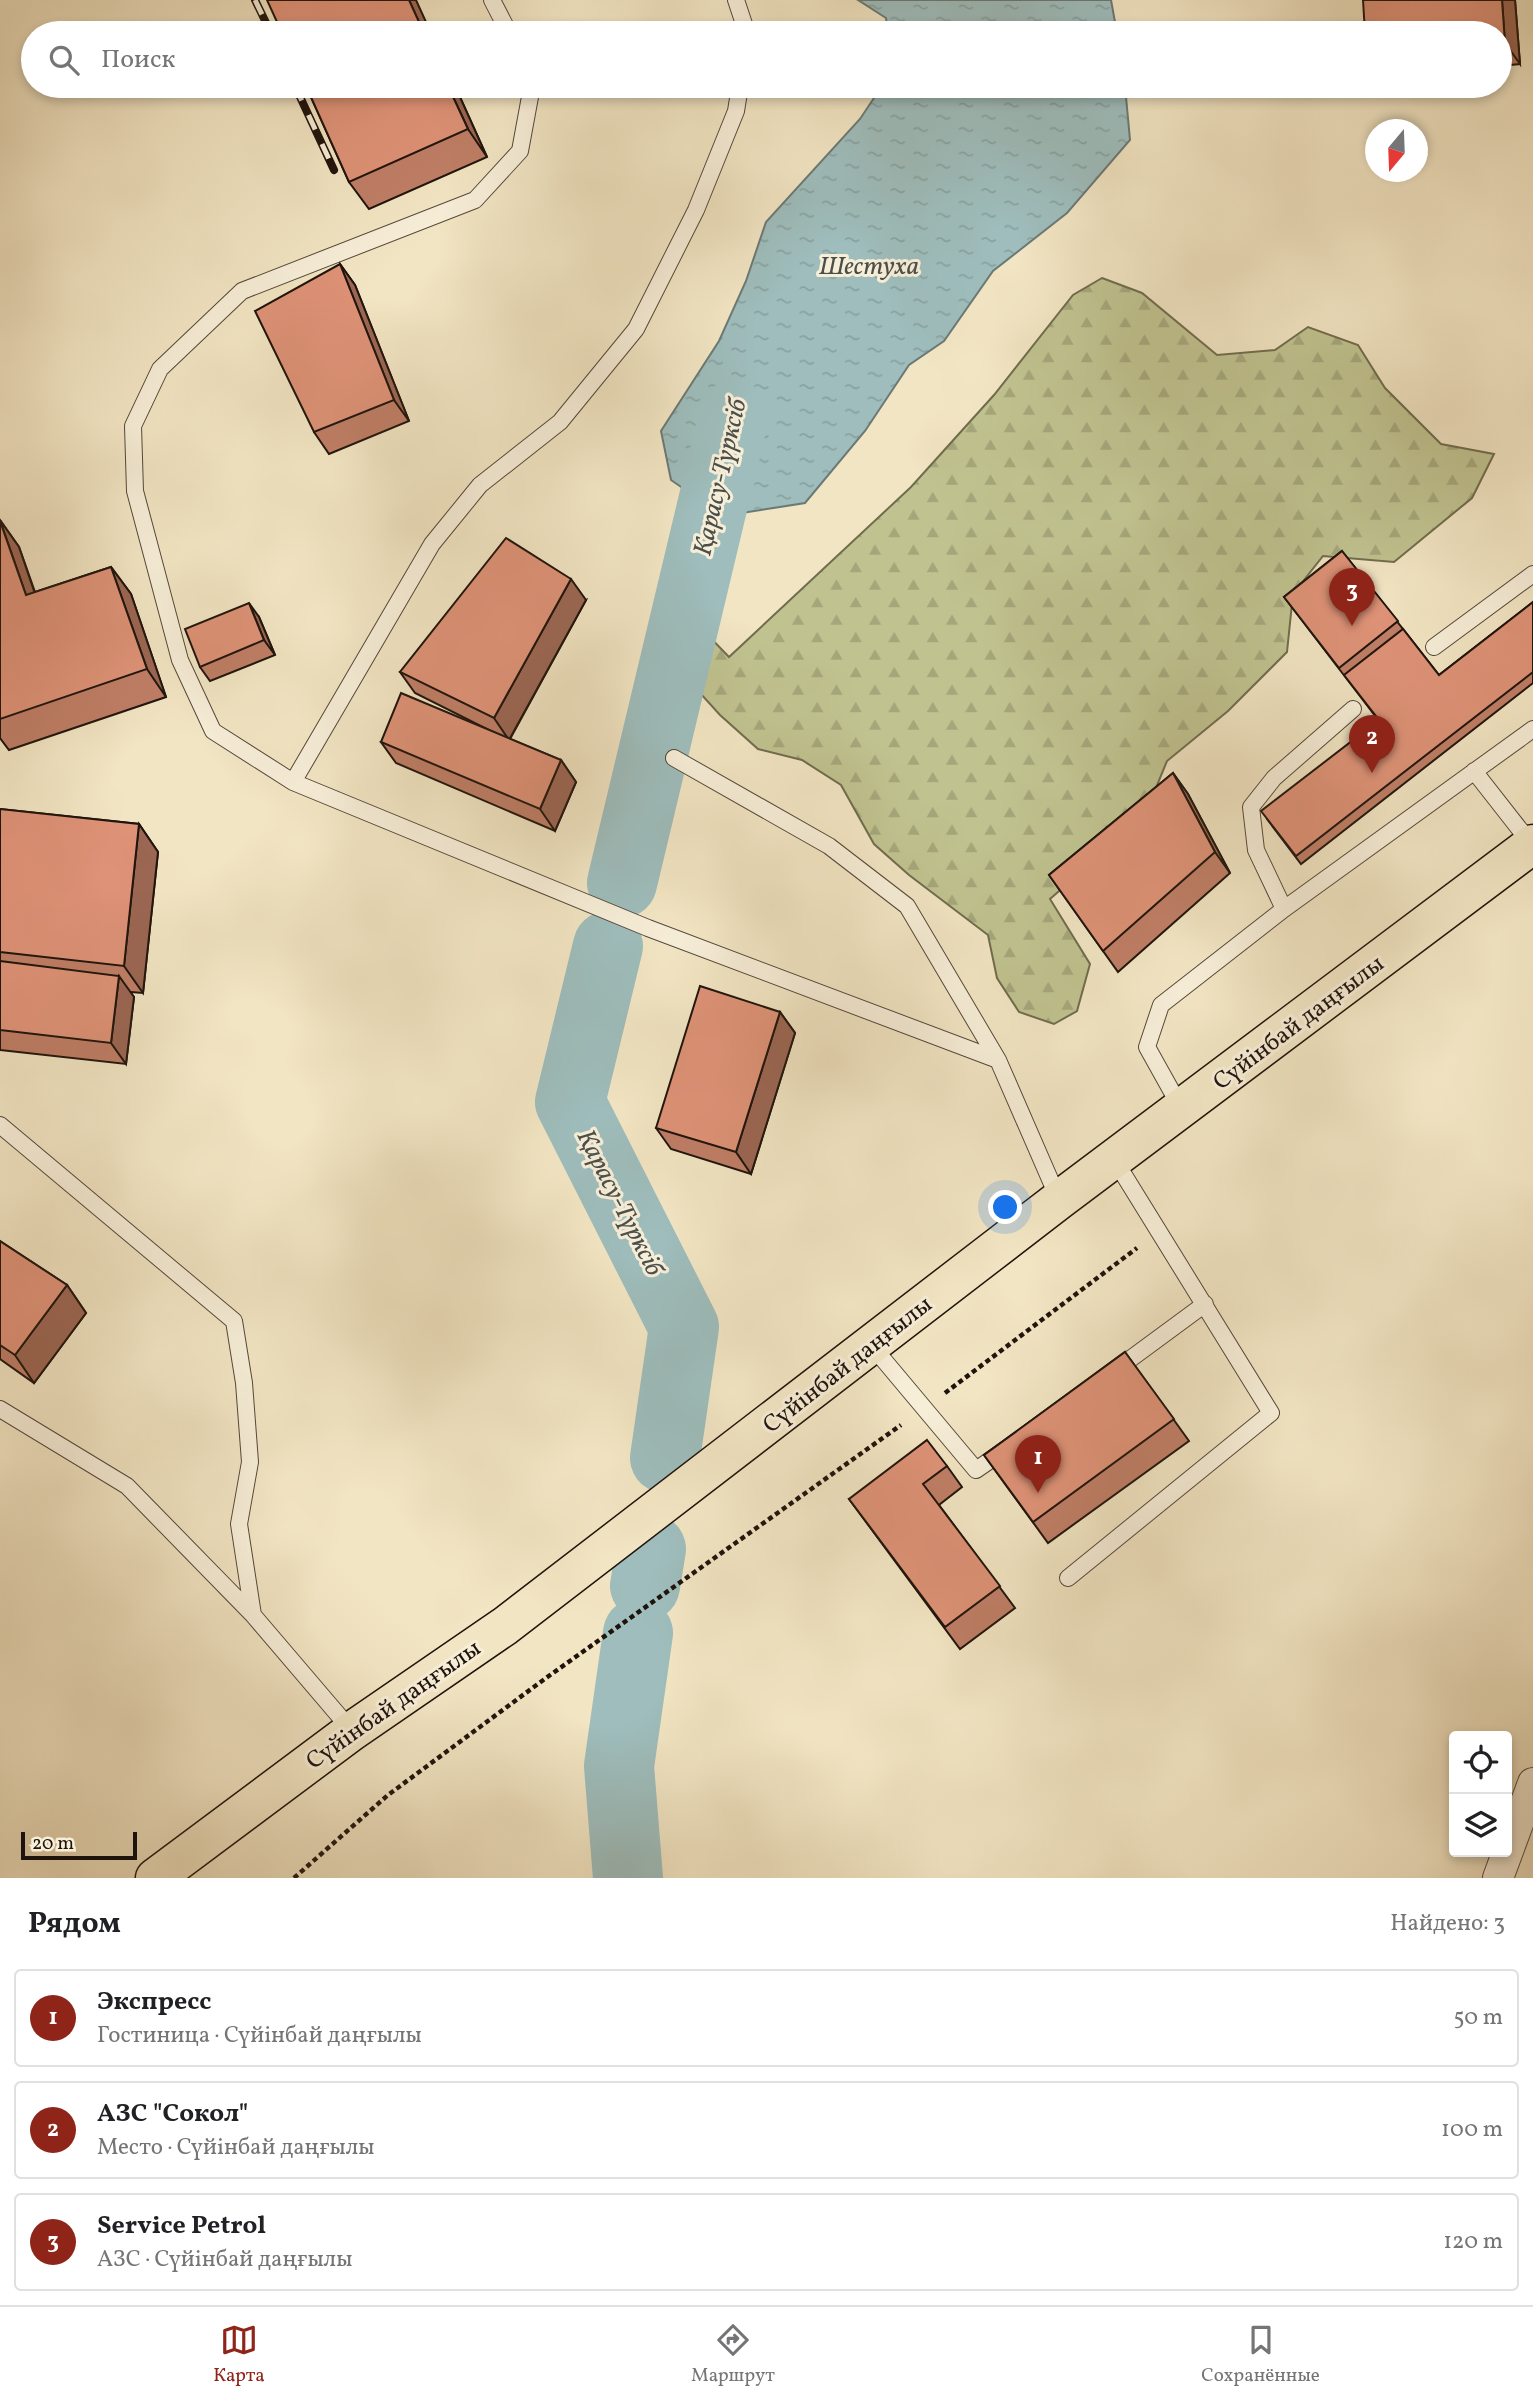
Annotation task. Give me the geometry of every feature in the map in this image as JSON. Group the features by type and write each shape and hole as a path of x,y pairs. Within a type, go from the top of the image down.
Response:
{"main road":[{"name":"Сүйінбай даңғылы","path":"155,1878 352,1731 505,1626 1059,1200 1532,844"}],"street":[{"path":"1498,1878 1533,1783"}],"lane":[{"path":"492,0 503,21"},
{"path":"736,0 743,21"},
{"path":"530,98 520,151 475,200 242,291 160,369 133,426 135,491 180,660 213,731 293,782 648,928 998,1060"},
{"path":"293,782 432,544 480,485 560,422 636,328 696,210 736,111 738,98"},
{"path":"1434,647 1533,574"},
{"path":"1284,909 1256,850 1251,807 1274,778 1353,709"},
{"path":"1182,1110 1147,1047 1161,1004 1284,909 1533,729"},
{"path":"674,758 829,846 907,906 998,1060 1059,1200"},
{"path":"1474,771 1532,844"},
{"path":"0,1125 234,1321 244,1383 250,1462 239,1524 253,1615"},
{"path":"1069,1578 1271,1413 1114,1159"},
{"path":"1096,1383 1205,1304"},
{"path":"872,1346 976,1471 1020,1439"},
{"path":"0,1409 127,1486 253,1615 352,1731"}],"path":[{"path":"294,1878 388,1795 557,1670 924,1408 1160,1231"}],"green space":[{"path":"1102,278 1142,293 1217,355 1275,350 1308,327 1358,345 1385,388 1441,444 1494,454 1472,498 1394,562 1323,556 1293,594 1287,652 1228,711 1167,761 1144,817 1050,899 1090,964 1077,1011 1054,1024 1019,1012 997,978 988,935 909,875 874,844 841,785 802,760 758,749 720,715 691,683 654,663 653,630 674,618 706,633 729,657 911,487 994,395 1073,295"}],"water":[{"path":"858,0 1111,0 1115,21 886,21 886,18"},
{"name":"Шестуха","path":"874,98 1126,98 1130,140 1067,213 993,271 944,341 909,365 865,431 805,503 723,516 671,480 661,431 719,341 746,281 766,222 860,119"}],"building":[{"path":"267,0 409,0 419,21 277,21"},
{"path":"1363,0 1502,0 1503,21 1364,21"},
{"path":"311,98 454,98 468,129 349,182"},
{"path":"340,264 394,400 314,432 255,311"},
{"path":"0,521 26,595 111,567 147,669 0,719"},
{"path":"506,538 571,579 494,718 400,672"},
{"path":"1342,551 1398,621 1339,668 1284,597"},
{"path":"1533,602 1533,672 1296,856 1261,811 1379,720 1344,675 1403,629 1439,675"},
{"path":"249,603 264,640 200,667 185,629"},
{"path":"401,693 561,760 540,809 381,742"},
{"path":"1173,773 1215,852 1103,951 1049,875"},
{"path":"0,809 139,824 124,966 0,952"},
{"path":"0,961 119,976 111,1043 0,1030"},
{"path":"700,986 780,1012 736,1152 656,1128"},
{"path":"0,1241 67,1285 15,1355 0,1345"},
{"path":"1125,1352 1174,1419 1033,1522 984,1455"},
{"path":"927,1440 947,1466 923,1484 1000,1586 945,1627 849,1499"}],"waterway":[{"name":"Қарасу-Түрксіб","path":"622,883 734,415"},
{"name":"Қарасу-Түрксіб","path":"608,946 570,1102 684,1327 665,1458"},
{"name":"Қарасу-Түрксіб","path":"645,1586 651,1549"},
{"name":"Қарасу-Түрксіб","path":"628,1878 619,1766 638,1633"}],"railway":[{"path":"255,0 265,21"},
{"path":"301,98 334,170"}],"place":[{"name":"Service Petrol","path":"1352,626"},
{"name":"АЗС \"Сокол\"","path":"1372,773"},
{"name":"Экспресс","path":"1038,1493"}]}
